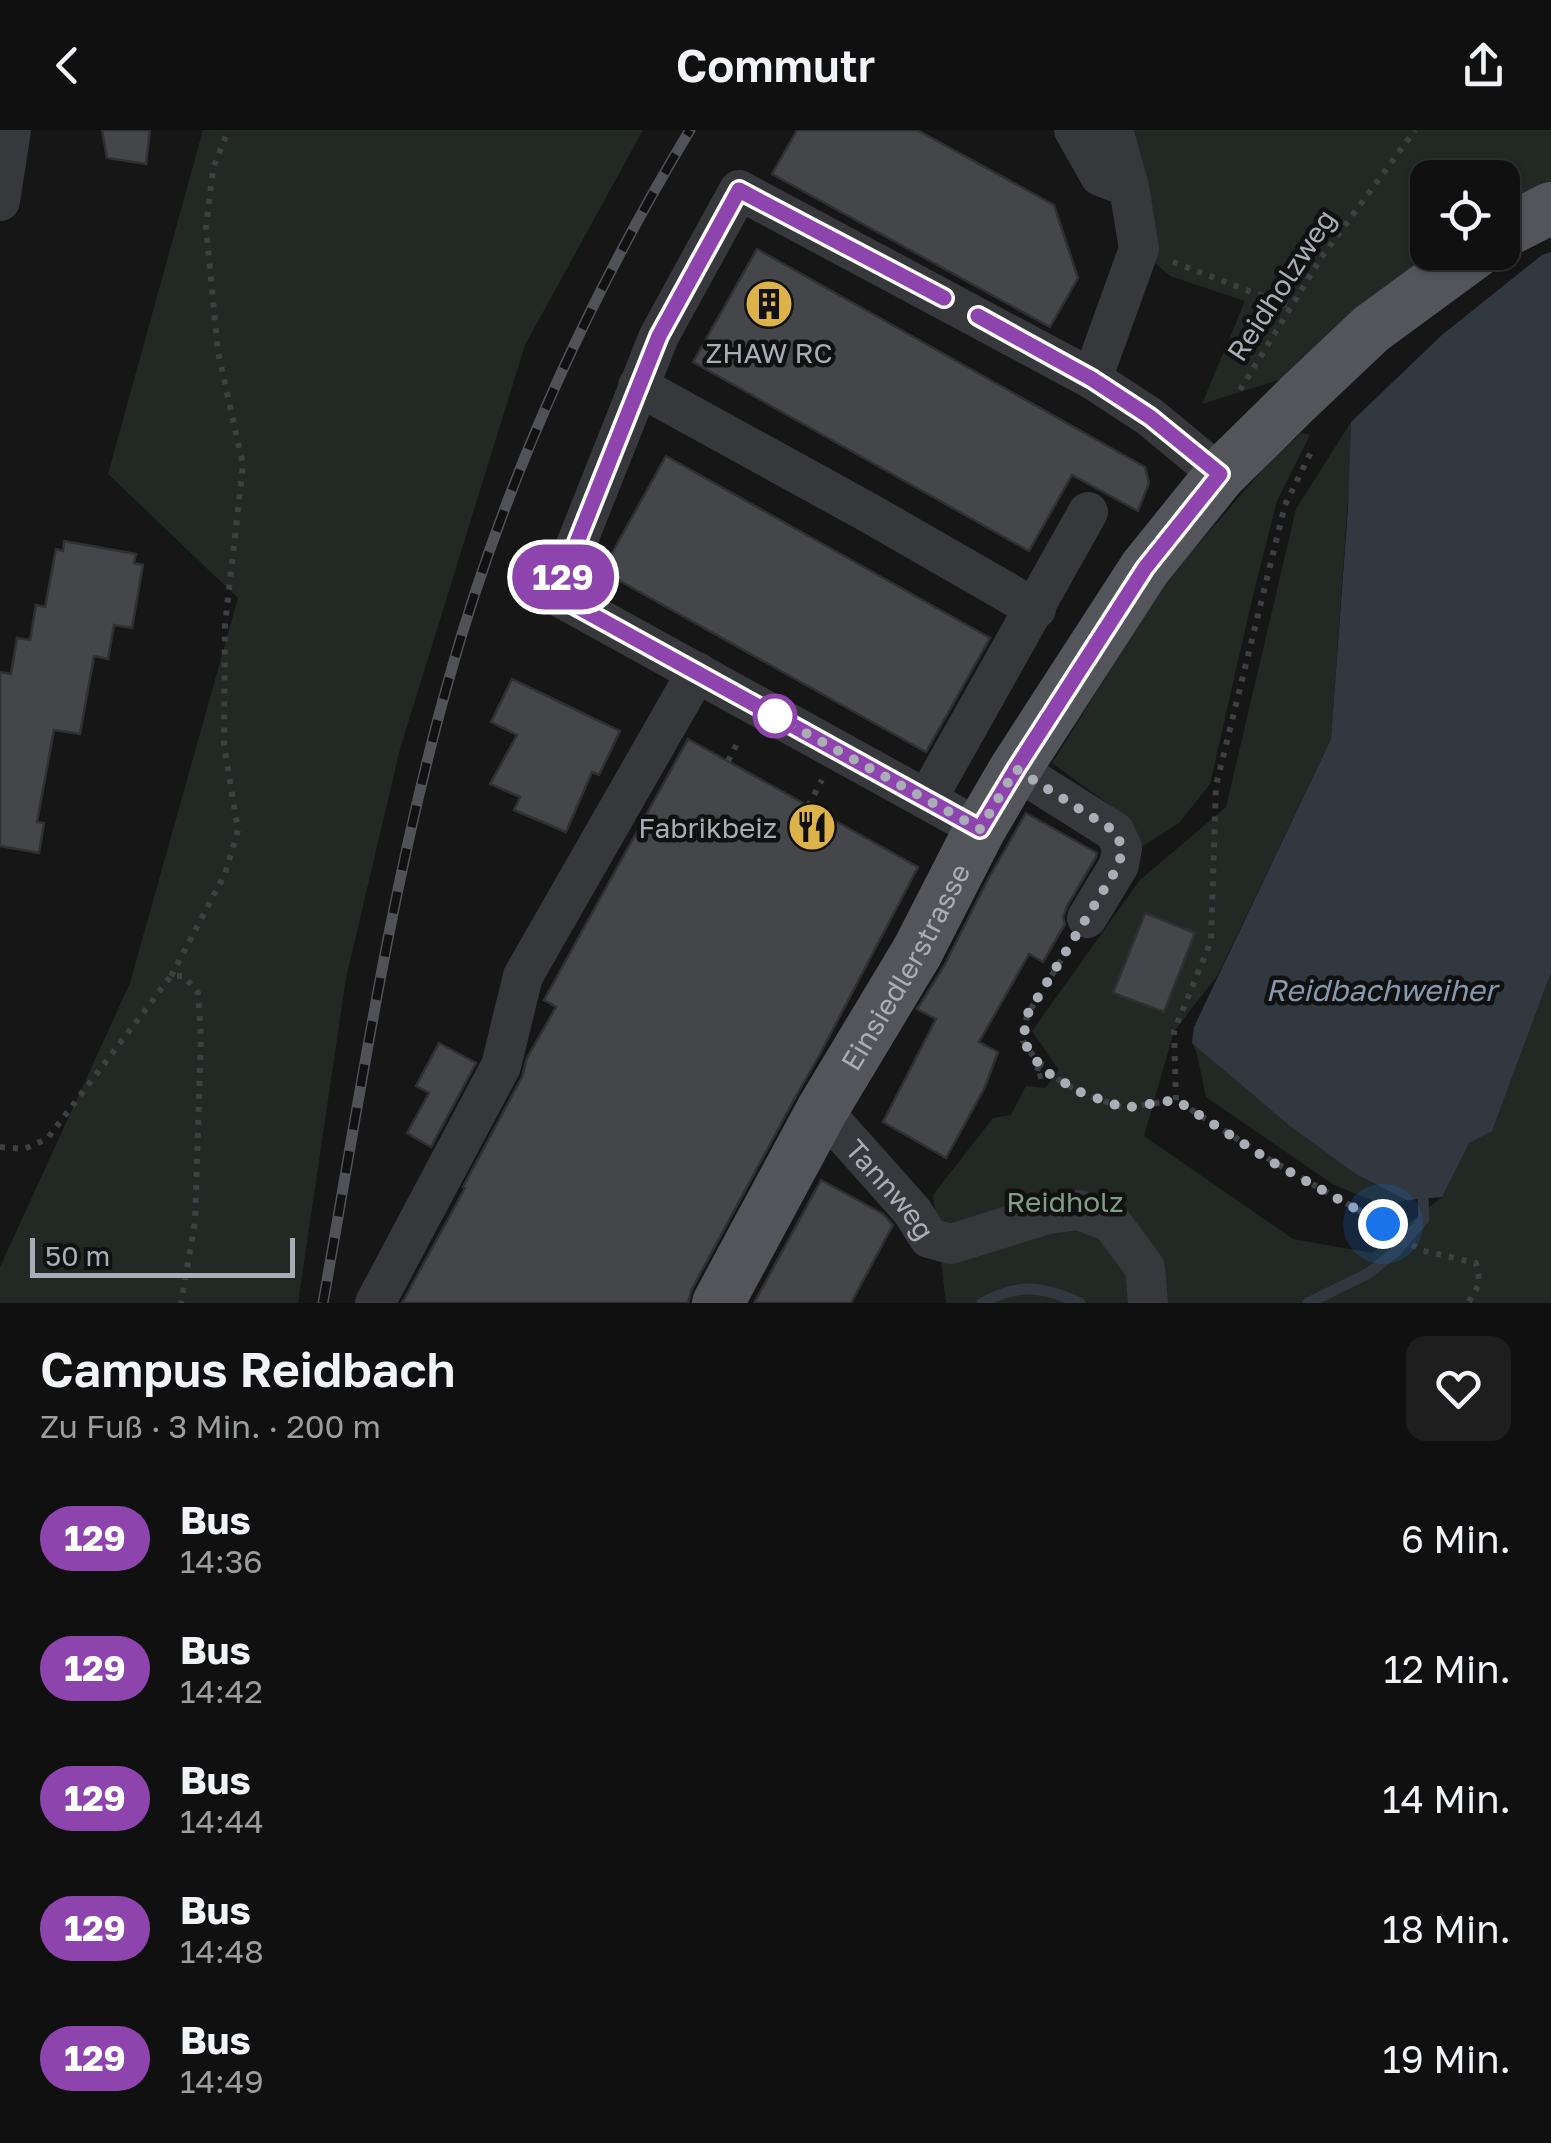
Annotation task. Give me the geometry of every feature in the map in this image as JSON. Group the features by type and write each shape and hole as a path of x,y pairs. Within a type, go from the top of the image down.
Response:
{"main road":[{"path":"1520,224 1551,208"},
{"name":"Einsiedlerstrasse","path":"718,1303 822,1110 918,952 980,829 1145,568 1220,474 1296,400 1371,329 1451,270"}],"street":[{"path":"0,201 11,130"},
{"path":"1074,130 1100,176 1121,158 1139,250 1092,379"},
{"path":"980,829 556,595 659,336 739,190 1092,379 1150,417 1220,474"},
{"path":"638,386 1036,609"},
{"path":"927,800 1088,512"},
{"path":"375,1303 501,1066 523,976 696,672"},
{"path":"1016,769 1116,832 1122,848 1119,865 1087,918"},
{"name":"Tannweg","path":"822,1110 912,1211 929,1238 951,1244 1048,1214 1078,1210 1111,1222 1145,1268 1148,1301"}],"path":[{"path":"0,1147 24,1149 47,1138 171,976 225,874 238,830 224,745 225,626 243,464 218,352 206,227 214,169 228,130"},
{"name":"Reidholzweg","path":"1238,393 1322,258 1414,130"},
{"path":"1139,250 1292,307"},
{"path":"1176,1100 1174,1031 1210,941 1216,786 1285,505 1320,433 1296,400"},
{"path":"728,761 736,746"},
{"path":"808,806 827,770"},
{"path":"1087,918 1027,1015 1023,1041 1043,1070 1080,1092 1124,1108 1176,1100 1420,1250 1476,1264 1480,1283 1468,1303"},
{"path":"171,976 184,976 198,993 201,1037 195,1222 181,1303"}],"green space":[{"path":"203,130 643,130 525,345 400,749 346,978 298,1303 0,1303 0,1267 130,983 238,598 108,474"},
{"path":"1113,130 1551,130 1551,186 1520,202 1520,160 1410,160 1412,270 1288,377 1202,404 1245,301 1170,276 1139,249"},
{"name":"Reidholz","path":"1351,422 1331,739 1218,975 1174,1031 1144,1136 1293,1239 1372,1253 1442,1197 1551,970 1551,1303 946,1303 933,1195 993,1118 1011,1115 1026,1086 1045,1088 1059,1070 1032,1031 1140,880 1226,807 1296,509"},
{"path":"1301,433 1310,435 1277,501 1210,784 1179,823 1137,850 1117,810 1052,763 1166,581 1272,459"},
{"path":"1192,1043 1407,1200 1386,1206 1334,1185 1206,1097"}],"water":[{"name":"Reidbachweiher","path":"1551,252 1551,972 1492,1131 1469,1143 1442,1197 1407,1200 1356,1174 1290,1126 1192,1043 1194,1027 1331,739 1351,422 1442,335 1542,255"}],"building":[{"path":"102,130 150,130 146,164 107,158"},
{"path":"797,130 917,130 1054,205 1078,278 1050,327 772,174"},
{"path":"757,249 1145,467 1149,483 1138,511 1072,475 1029,551 693,362"},
{"path":"666,456 990,638 926,752 602,571"},
{"path":"64,541 136,554 134,563 143,565 132,628 114,625 108,659 94,656 80,734 54,730 37,822 44,823 39,853 0,846 0,672 11,674 17,638 30,640 36,605 45,607 56,549 63,551"},
{"path":"512,679 620,731 599,775 592,772 566,832 514,810 520,797 490,784 517,735 491,722"},
{"path":"688,739 918,867 688,1303 402,1303 556,1007 544,1000"},
{"path":"1026,813 1097,853 1067,906 1065,924 1043,962 1029,954 979,1042 998,1052 985,1087 946,1158 883,1122 936,1019 917,1009"},
{"path":"1145,913 1195,933 1164,1012 1113,993"},
{"path":"439,1043 476,1063 431,1147 407,1133 429,1093 416,1086"},
{"path":"821,1180 883,1214 893,1225 851,1303 754,1303"}],"waterway":[{"path":"1308,1303 1369,1273 1396,1251 1424,1219 1423,1199"},
{"path":"982,1303 1007,1292 1031,1289 1080,1303"}],"railway":[{"path":"323,1303 393,913 428,758 470,610 550,398 616,262 690,130"}],"bus line":[{"name":"129","path":"944,298 739,190 659,336 556,595 980,829 1145,568 1220,474 1150,417 1092,379 978,316"}],"place":[{"name":"ZHAW RC","path":"769,304"},
{"name":"Fabrikbeiz","path":"812,827"}],"route":[{"path":"775,716 980,829 1016,769 1116,832 1122,848 1119,865 1027,1015 1023,1041 1043,1070 1080,1092 1124,1108 1176,1100 1272,1162 1383,1224"}]}
